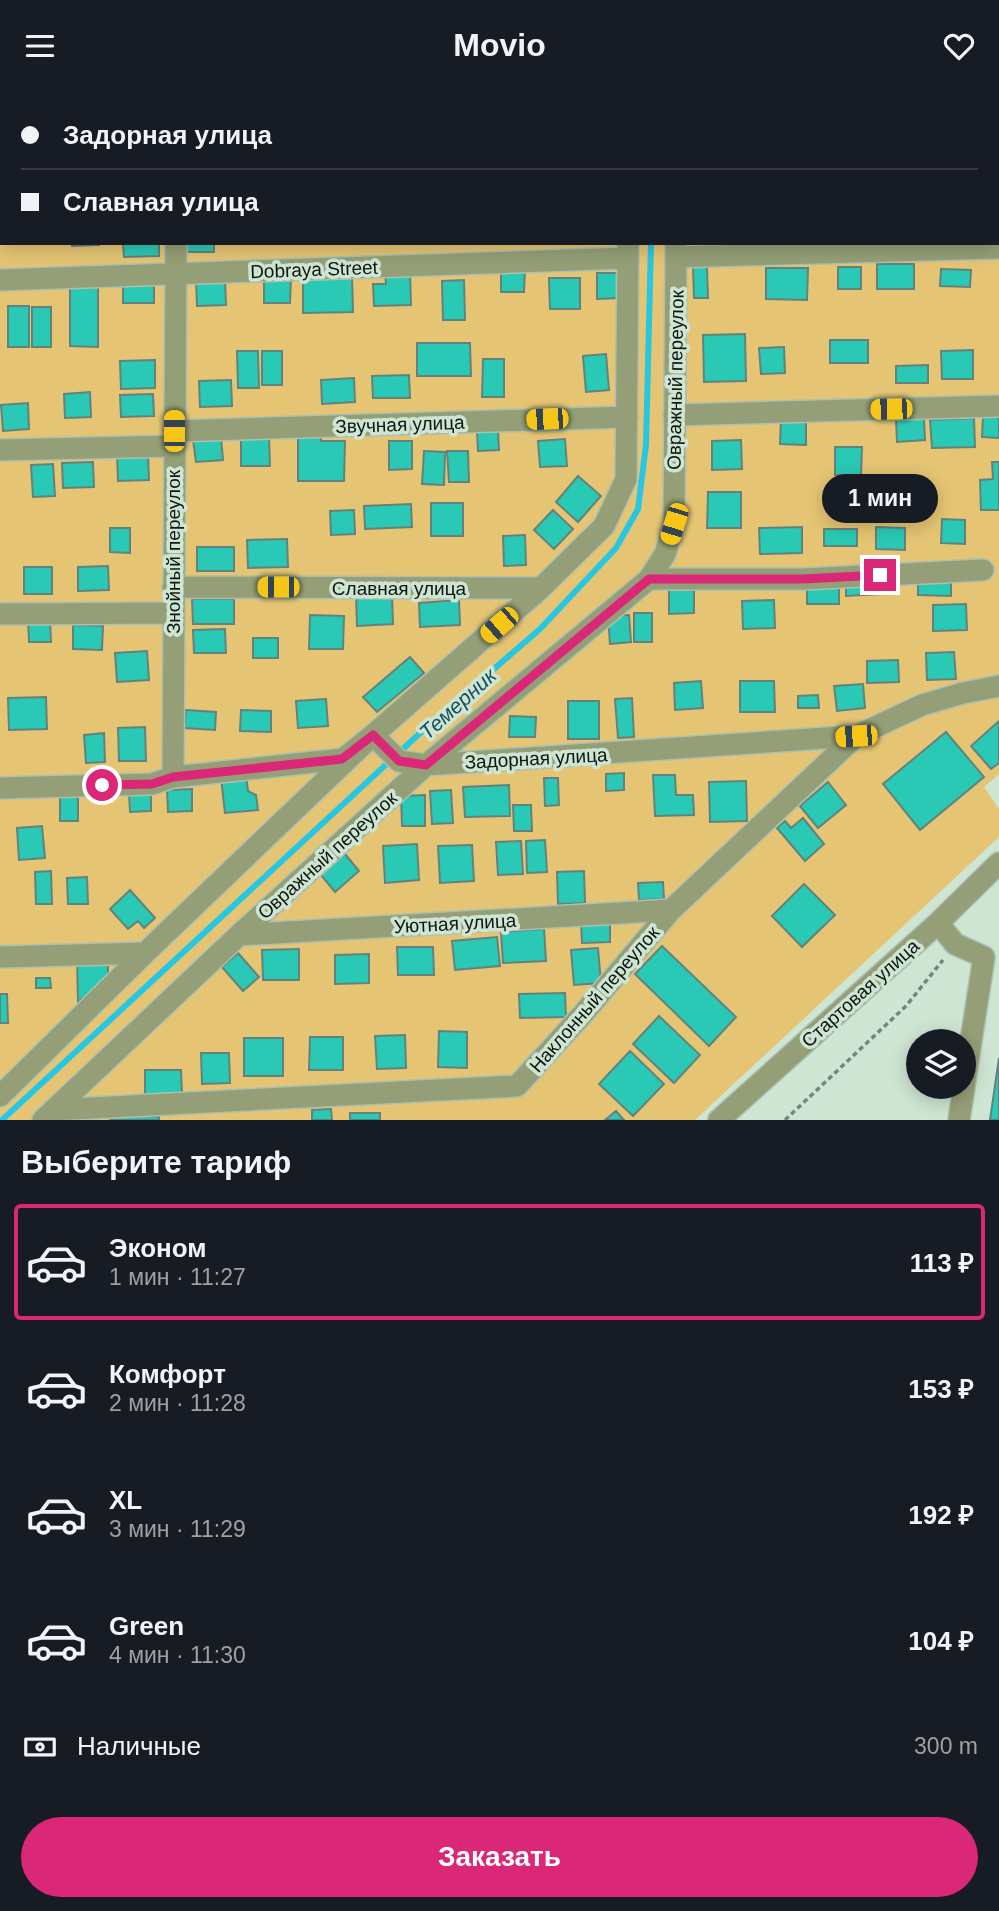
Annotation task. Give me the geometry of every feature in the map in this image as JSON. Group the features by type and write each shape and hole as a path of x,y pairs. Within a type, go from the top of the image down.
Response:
{"street":[{"name":"Знойный переулок","path":"173,777 176,245"},
{"path":"676,250 999,248"},
{"name":"Овражный переулок","path":"48,1115 239,935 426,765 649,579 665,554 674,524 676,250"},
{"name":"Dobraya Street","path":"0,280 628,251"},
{"path":"0,1096 373,735 541,588 604,526 626,479 628,251"},
{"path":"674,415 999,406"},
{"name":"Звучная улица","path":"0,450 174,438 627,417"},
{"path":"649,579 803,579 983,570"},
{"name":"Славная улица","path":"173,587 541,588"},
{"path":"0,614 173,614"},
{"name":"Задорная улица","path":"373,735 399,761 426,765 856,736 922,705 999,686"},
{"path":"0,788 152,784 173,777 342,759 373,735"},
{"name":"Наклонный переулок","path":"48,1115 517,1086 583,1014 671,910 856,736"},
{"name":"Стартовая улица","path":"728,1118 999,863"},
{"name":"Уютная улица","path":"239,935 671,910"},
{"path":"938,923 955,944 992,953 976,1030"},
{"path":"0,957 145,953"},
{"path":"959,1120 962,1099"}],"path":[{"path":"785,1120 906,1006 955,944"}],"shaded area":[{"path":"0,245 999,245 999,774 984,787 999,809 999,837 695,1120 0,1120"}],"building":[{"path":"123,245 159,245 159,256 124,257"},
{"path":"187,245 214,245 214,252 187,252"},
{"path":"877,264 914,264 914,289 877,289"},
{"path":"693,267 707,267 708,298 694,298"},
{"path":"838,267 861,267 861,289 838,289"},
{"path":"501,268 525,269 524,292 501,292"},
{"path":"766,268 808,268 807,300 766,299"},
{"path":"941,269 971,270 970,287 940,286"},
{"path":"410,272 411,305 374,306 373,284 386,284 385,273"},
{"path":"597,273 620,273 621,298 597,299"},
{"path":"352,277 353,312 303,313 303,278"},
{"path":"225,278 226,305 197,306 196,279"},
{"path":"264,278 291,279 290,303 264,303"},
{"path":"549,278 580,278 580,309 550,309"},
{"path":"70,280 98,281 98,347 70,346"},
{"path":"464,280 465,320 443,320 442,281"},
{"path":"123,281 154,281 154,303 123,303"},
{"path":"8,306 29,306 29,347 8,347"},
{"path":"32,307 51,307 51,347 32,347"},
{"path":"745,334 746,381 704,382 703,335"},
{"path":"830,340 868,340 868,363 830,363"},
{"path":"417,343 470,343 471,376 417,376"},
{"path":"784,347 785,373 761,374 759,348"},
{"path":"973,350 973,379 942,379 941,351"},
{"path":"237,351 258,351 259,388 238,388"},
{"path":"262,351 282,351 282,385 262,385"},
{"path":"606,354 609,390 586,392 583,356"},
{"path":"483,359 504,359 504,397 482,397"},
{"path":"155,360 155,388 121,389 120,361"},
{"path":"928,365 928,383 896,383 896,366"},
{"path":"409,375 410,398 373,398 372,376"},
{"path":"354,378 355,402 322,404 321,380"},
{"path":"231,380 232,406 200,407 199,381"},
{"path":"90,392 91,417 65,418 64,394"},
{"path":"153,394 154,416 121,417 120,395"},
{"path":"28,403 29,429 3,431 1,405"},
{"path":"983,416 999,417 999,438 982,437"},
{"path":"924,418 925,440 897,442 896,419"},
{"path":"974,418 975,447 932,448 930,420"},
{"path":"781,420 806,420 806,445 780,444"},
{"path":"498,430 499,450 478,451 477,431"},
{"path":"298,431 321,431 321,441 345,441 344,481 298,481"},
{"path":"241,436 269,436 270,466 241,466"},
{"path":"221,437 223,460 196,462 193,440"},
{"path":"565,439 567,466 540,467 538,441"},
{"path":"741,440 742,469 712,470 712,441"},
{"path":"389,441 412,441 412,469 389,470"},
{"path":"835,447 862,447 861,475 835,475"},
{"path":"424,451 445,452 444,485 422,484"},
{"path":"447,451 468,451 469,482 449,482"},
{"path":"148,453 149,480 118,481 117,454"},
{"path":"93,462 94,487 63,488 62,463"},
{"path":"992,462 999,462 999,510 981,510 980,480 993,479"},
{"path":"53,464 55,496 33,497 31,465"},
{"path":"578,476 601,496 578,522 556,502"},
{"path":"708,492 741,492 741,528 707,528"},
{"path":"431,503 463,503 463,536 431,536"},
{"path":"411,504 412,527 365,529 364,506"},
{"path":"354,510 355,534 331,535 330,511"},
{"path":"553,510 573,529 554,549 534,530"},
{"path":"942,519 965,520 965,544 941,543"},
{"path":"802,527 802,553 760,554 759,528"},
{"path":"876,527 905,528 905,550 876,549"},
{"path":"110,528 130,528 130,553 110,552"},
{"path":"824,529 857,529 857,546 824,546"},
{"path":"525,535 526,565 504,566 503,536"},
{"path":"287,539 288,567 248,568 247,540"},
{"path":"197,547 234,547 234,571 197,571"},
{"path":"108,566 109,590 78,591 78,567"},
{"path":"24,567 52,567 52,594 24,594"},
{"path":"918,577 951,577 951,596 918,595"},
{"path":"881,579 882,594 846,596 846,580"},
{"path":"669,584 694,584 694,613 669,614"},
{"path":"807,584 839,584 839,604 807,604"},
{"path":"392,594 393,624 357,626 356,595"},
{"path":"192,599 234,599 234,624 193,624"},
{"path":"459,600 460,625 420,627 419,603"},
{"path":"774,600 775,628 743,629 742,601"},
{"path":"966,604 967,630 933,631 933,605"},
{"path":"634,613 652,613 652,642 634,642"},
{"path":"310,615 344,616 343,649 309,649"},
{"path":"629,615 631,642 610,644 608,616"},
{"path":"28,619 50,619 51,642 29,642"},
{"path":"73,625 103,626 102,650 73,649"},
{"path":"225,629 226,653 194,653 193,630"},
{"path":"253,638 278,638 278,658 253,658"},
{"path":"147,651 149,680 117,682 115,653"},
{"path":"954,652 956,679 927,680 926,653"},
{"path":"410,657 424,673 377,712 363,697"},
{"path":"898,660 899,682 867,683 867,661"},
{"path":"701,681 703,708 675,710 674,683"},
{"path":"740,681 774,681 775,712 740,712"},
{"path":"863,684 865,708 837,711 834,686"},
{"path":"818,695 819,708 798,708 798,696"},
{"path":"46,697 47,729 9,730 8,698"},
{"path":"632,698 634,737 618,738 615,699"},
{"path":"326,699 328,726 298,728 296,701"},
{"path":"568,701 599,701 599,739 568,739"},
{"path":"186,710 216,712 215,730 184,728"},
{"path":"241,710 271,711 271,732 240,731"},
{"path":"510,716 536,717 535,737 509,737"},
{"path":"999,721 999,763 991,769 971,746"},
{"path":"145,727 146,761 119,761 118,728"},
{"path":"946,732 984,777 920,830 883,784"},
{"path":"104,733 105,762 86,763 84,735"},
{"path":"624,773 624,790 606,791 606,774"},
{"path":"246,775 248,791 256,795 258,810 225,813 221,778"},
{"path":"653,775 675,775 676,795 693,795 694,815 655,816"},
{"path":"544,778 558,778 559,805 545,806"},
{"path":"746,781 747,821 710,822 709,782"},
{"path":"828,782 846,805 818,828 800,806"},
{"path":"509,785 510,816 465,817 463,787"},
{"path":"192,789 192,811 168,812 167,790"},
{"path":"451,790 453,823 432,824 430,791"},
{"path":"151,791 151,811 130,812 129,792"},
{"path":"60,794 78,794 78,821 60,821"},
{"path":"425,795 425,826 402,826 401,796"},
{"path":"513,805 531,805 532,831 514,831"},
{"path":"803,818 824,844 805,861 777,828 785,821 791,828"},
{"path":"42,826 45,858 19,860 17,828"},
{"path":"545,840 547,872 527,873 526,841"},
{"path":"521,841 523,874 498,875 496,842"},
{"path":"417,844 419,880 385,883 383,846"},
{"path":"472,845 474,881 440,883 438,846"},
{"path":"345,854 359,871 335,892 320,874"},
{"path":"51,871 52,904 36,904 35,872"},
{"path":"584,871 585,903 558,904 557,872"},
{"path":"87,877 88,904 68,904 67,878"},
{"path":"663,882 664,899 639,900 638,883"},
{"path":"804,884 835,915 802,947 772,916"},
{"path":"130,890 155,918 144,928 138,921 128,929 110,909"},
{"path":"610,920 610,942 582,943 581,922"},
{"path":"544,929 546,961 503,963 501,932"},
{"path":"497,937 500,966 455,970 452,941"},
{"path":"662,946 736,1017 709,1046 635,974"},
{"path":"397,947 433,947 434,975 398,975"},
{"path":"598,948 601,983 574,985 571,950"},
{"path":"299,949 299,980 263,980 262,950"},
{"path":"238,953 259,977 243,991 222,967"},
{"path":"369,954 369,983 335,984 335,955"},
{"path":"77,958 108,958 108,980 78,1002"},
{"path":"36,978 50,978 51,988 36,988"},
{"path":"565,993 566,1017 520,1018 519,994"},
{"path":"0,994 7,994 8,1023 0,1023"},
{"path":"659,1016 700,1055 674,1083 633,1044"},
{"path":"439,1031 467,1032 467,1068 438,1067"},
{"path":"405,1035 406,1068 377,1069 375,1036"},
{"path":"310,1037 343,1037 343,1070 309,1070"},
{"path":"244,1038 283,1038 283,1076 244,1076"},
{"path":"630,1051 664,1084 633,1116 599,1084"},
{"path":"201,1053 229,1053 230,1083 202,1084"},
{"path":"999,1058 999,1120 990,1120"},
{"path":"145,1070 181,1070 182,1094 145,1094"},
{"path":"331,1109 332,1120 312,1120 312,1110"},
{"path":"616,1111 624,1120 605,1120"},
{"path":"350,1113 380,1113 380,1120 350,1120"},
{"path":"159,1116 159,1120 110,1120 110,1117"}],"waterway":[{"name":"Темерник","path":"2,1120 419,734 540,629 616,548 638,509 646,445 651,245"}],"route":[{"path":"102,785 152,784 173,777 342,759 373,735 399,761 426,765 649,579 803,579 880,575"}]}
